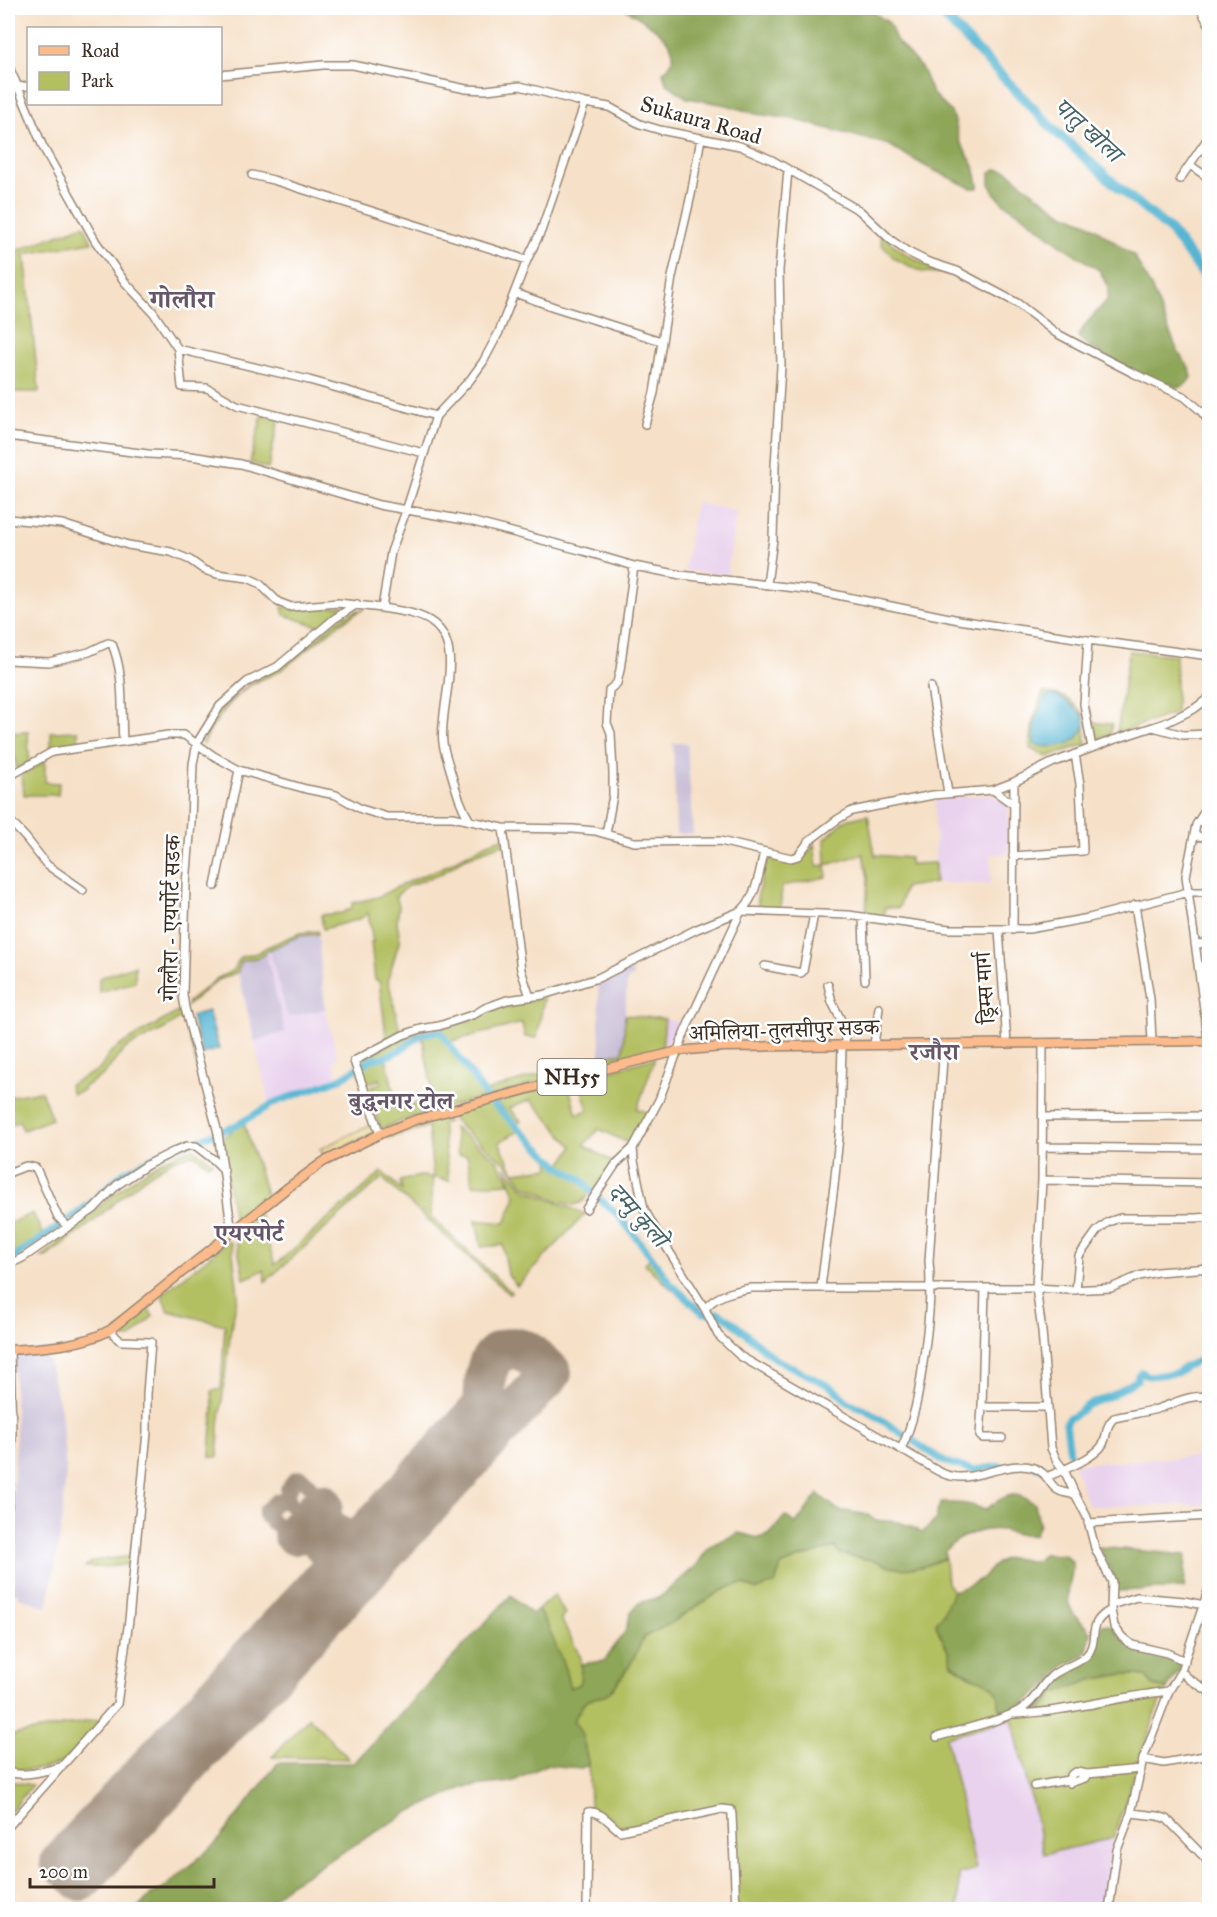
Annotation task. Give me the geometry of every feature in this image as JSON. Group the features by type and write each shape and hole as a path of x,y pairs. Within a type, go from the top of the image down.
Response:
{"main road":[{"name":"अमिलिया-तुलसीपुर सडक","path":"9,1350 84,1340 110,1330 286,1188 323,1162 380,1134 415,1120 572,1077 678,1051 722,1047 1208,1041"}],"street":[{"path":"1200,8 1209,27"},
{"path":"8,65 43,147 96,242 125,282 153,312 178,349 182,387 207,388 237,405 424,453"},
{"name":"Sukaura Road","path":"222,75 323,65 353,65 466,89 486,90 520,86 609,107 640,123 660,130 740,146 772,160 860,211 891,240 908,252 926,261 957,271 1017,303 1056,333 1185,397 1201,411 1209,423"},
{"path":"8,92 18,87 27,86"},
{"path":"382,608 391,552 436,416 483,362 499,332 541,231 585,103"},
{"path":"1180,179 1209,135"},
{"path":"645,424 654,393 672,277 691,195 701,138"},
{"path":"1190,165 1209,179"},
{"path":"767,584 773,539 781,366 778,270 788,170"},
{"path":"252,175 527,260"},
{"path":"515,293 661,341"},
{"path":"178,349 309,380 436,416"},
{"path":"8,436 148,454 191,456 241,464 406,511 470,521 634,566 681,575 813,590 958,620 1209,656"},
{"path":"8,519 62,524 128,545 171,552 190,560 204,570 232,577 248,578 259,583 278,602 291,607 338,603 357,604 424,618 440,630 450,650 442,743 462,809 470,821"},
{"path":"606,834 613,795 614,772 611,733 607,723 609,690 617,683 620,670 634,566"},
{"path":"197,743 220,706 247,682 277,667 334,619 357,604"},
{"path":"1088,640 1084,704 1092,748"},
{"path":"8,660 49,662 89,652 108,643 112,644 123,684 121,695 123,742"},
{"path":"931,687 948,793"},
{"path":"8,777 52,752 168,735 184,735 239,770 336,795 361,809 387,817 453,817 503,828 573,829 606,834 634,842 720,841 785,858 795,857 801,853 815,836 852,811 948,793 993,790 1014,783 1042,767 1075,754 1165,723 1194,709 1209,698"},
{"path":"1153,727 1182,735 1209,734"},
{"name":"गोलौरा - एयर्पोर्ट सडक","path":"197,743 193,764 186,885 183,995 218,1133 232,1233"},
{"path":"1013,856 1083,851 1080,784 1075,754"},
{"path":"214,886 239,770"},
{"path":"1013,930 1014,783"},
{"path":"993,790 1014,805"},
{"path":"1209,802 1196,825 1186,876 1209,1053"},
{"path":"8,819 47,865 83,890"},
{"path":"503,828 521,970 530,997"},
{"path":"1194,836 1209,837"},
{"path":"380,1134 354,1061 403,1035 475,1014 484,1008 507,1000 543,995 598,978 741,910 750,902 755,890 764,852"},
{"path":"741,910 863,917 950,928 1013,930 1089,918 1188,892 1209,892"},
{"path":"1135,905 1150,999 1152,1042"},
{"path":"586,1209 616,1164 633,1148 659,1100 686,1029 741,910"},
{"path":"765,966 801,973 803,971 814,914"},
{"path":"863,917 865,980"},
{"name":"ड्रिम्स मार्ग","path":"999,930 1007,1044"},
{"path":"1195,944 1209,943"},
{"path":"821,1287 840,1127 845,1028 832,1002 828,986"},
{"path":"874,1045 879,1008"},
{"path":"1043,1043 1044,1117 1036,1288 1042,1331 1051,1448 1080,1502 1095,1548 1112,1582 1111,1608 1114,1626 1132,1646 1167,1653 1185,1661"},
{"path":"901,1449 915,1414 930,1311 929,1261 944,1044"},
{"path":"1044,1117 1209,1116"},
{"path":"8,1265 24,1257 94,1209 117,1185 147,1165 177,1150 187,1146 196,1146 224,1170"},
{"path":"633,1148 644,1209 705,1309 718,1335 740,1356 950,1476 966,1476 1017,1466 1035,1468 1056,1490 1063,1494 1075,1494"},
{"path":"1043,1148 1209,1149"},
{"path":"8,1173 26,1166 36,1168 58,1217 67,1227"},
{"path":"1042,1180 1209,1183"},
{"path":"1076,1290 1079,1256 1097,1231 1108,1222 1120,1218 1209,1216"},
{"path":"705,1309 717,1299 751,1288 1076,1290 1111,1288 1139,1276 1157,1272 1209,1268"},
{"path":"985,1288 980,1436 1002,1438"},
{"path":"8,1827 117,1704 129,1620 147,1432 151,1342 122,1341 110,1330"},
{"path":"8,1507 12,1433 9,1350"},
{"path":"1046,1477 1064,1470 1100,1449 1104,1443 1106,1428 1114,1418 1156,1409 1196,1395 1209,1397"},
{"path":"982,1407 1048,1407"},
{"path":"1088,1523 1209,1516"},
{"path":"1109,1910 1117,1850 1131,1813 1143,1759 1169,1691 1185,1661 1209,1585"},
{"path":"937,1737 1012,1714 1028,1705 1053,1675 1084,1658 1089,1652 1095,1623 1111,1608 1137,1597 1204,1605"},
{"path":"1181,1671 1209,1692"},
{"path":"1012,1714 1043,1713 1133,1695 1169,1691"},
{"path":"1143,1759 1164,1762 1209,1755"},
{"path":"8,1772 30,1774 62,1767"},
{"path":"1034,1786 1068,1780 1076,1772 1087,1774 1141,1768"},
{"path":"587,1910 588,1812 594,1811 603,1816 620,1831 722,1809 731,1810 732,1815 736,1910"},
{"path":"1131,1813 1167,1819 1209,1863"}],"shaded area":[{"path":"695,503 736,511 727,575 685,571"},
{"path":"673,743 687,743 693,834 676,834"},
{"path":"992,795 1008,801 1008,854 991,854 991,884 935,883 935,798"},
{"path":"318,934 325,1009 338,1058 333,1060 338,1079 269,1103 238,972 241,961 260,957 269,950"},
{"path":"318,934 325,1009 288,1017 269,950 299,936"},
{"path":"266,953 285,1032 255,1041 238,972 241,961 260,957"},
{"path":"627,963 634,976 627,980 623,1053 600,1056 598,978"},
{"path":"625,1015 683,1023 676,1040 623,1047"},
{"path":"45,1349 61,1410 66,1473 60,1538 47,1607 19,1597 18,1593 8,1593 8,1554 16,1431 13,1354"},
{"path":"1209,1457 1209,1505 1088,1506 1074,1464"},
{"path":"1012,1718 1044,1854 1113,1838 1106,1909 958,1909 959,1874 976,1869 946,1737"}],"green space":[{"path":"624,8 867,8 889,23 896,40 922,69 932,93 950,111 960,142 974,166 978,188 971,188 927,167 889,145 792,119 756,114 727,105 687,98 666,83 663,72 671,63 673,53 670,44 653,27"},
{"path":"996,169 1008,171 1061,212 1089,224 1134,256 1152,289 1178,352 1190,369 1192,377 1185,385 1178,388 1126,367 1088,346 1078,337 1085,325 1108,299 1108,288 1100,271 1003,203 990,184 990,172"},
{"path":"84,225 92,242 25,254 39,392 8,392 8,254"},
{"path":"879,233 906,254 924,264 953,274 922,272 895,259 882,245"},
{"path":"262,415 279,419 268,469 250,462"},
{"path":"347,606 318,631 318,626 284,615 282,607 300,609"},
{"path":"364,609 331,630 281,670 245,689 224,711 203,745 204,738 214,720 231,699 248,685 303,649 336,622"},
{"path":"1129,651 1176,655 1176,713 1117,733"},
{"path":"1043,692 1056,694 1067,699 1085,715 1084,717 1057,696 1050,695 1039,746 1066,744 1075,738 1085,725 1086,744 1047,757 1030,748 1033,720"},
{"path":"1089,722 1112,724 1110,734 1092,741"},
{"path":"78,731 78,746 51,749 51,732"},
{"path":"28,732 29,762 17,769 8,733"},
{"path":"45,761 45,782 59,783 58,795 24,795 22,775"},
{"path":"868,815 875,855 910,858 910,864 935,863 935,883 905,887 899,908 885,907 883,918 866,915 868,878 863,854 826,865 825,839 845,820"},
{"path":"503,838 504,844 467,857 442,873 408,886 396,896 399,906 397,922 400,939 388,979 401,1035 387,1042 379,981 375,980 371,942 373,942 368,913 360,919 323,929 321,915 342,913 352,908 352,903 378,897 488,843"},
{"path":"814,844 817,866 826,865 827,877 782,886 780,911 759,909 757,898 766,861 769,859 795,862 808,853"},
{"path":"318,931 318,934 299,936 269,950 260,957 241,961 238,972 216,981 187,1006 188,1002 218,978 234,970 240,957 257,953 299,933"},
{"path":"135,965 135,982 99,992 99,978"},
{"path":"544,998 537,1038 525,1037 522,1023 449,1042 441,1030 422,1033 391,1054 372,1058 358,1066 357,1061 403,1037 475,1018 487,1010 509,1002"},
{"path":"183,1009 200,1070 198,1070 183,1016 166,1028 126,1048 102,1076 85,1086 83,1090 72,1094 69,1085 100,1069 110,1053"},
{"path":"625,1015 665,1019 662,1049 602,1065 600,1056 623,1053"},
{"path":"439,1032 485,1097 436,1110 422,1035"},
{"path":"386,1058 398,1111 418,1103 421,1114 381,1129 366,1090 381,1083 379,1079 364,1086 358,1068 372,1061"},
{"path":"655,1058 637,1109 649,1113 633,1140 628,1143 599,1129 584,1145 613,1162 595,1192 579,1176 561,1165 573,1147 531,1100 509,1108 521,1121 517,1124 496,1101 567,1082 577,1114 588,1110 579,1079"},
{"path":"567,1060 570,1073 488,1097 485,1091 558,1069 558,1061"},
{"path":"41,1091 52,1119 23,1130 19,1121 8,1126 8,1097"},
{"path":"490,1103 519,1131 499,1142 514,1172 550,1168 549,1160 585,1185 590,1191 585,1199 573,1205 524,1185 509,1166 465,1131 448,1114"},
{"path":"442,1115 448,1122 442,1124 449,1181 433,1177 428,1127 387,1138 386,1134"},
{"path":"244,1123 267,1197 234,1222 221,1139"},
{"path":"454,1127 497,1160 510,1183 473,1185 467,1155 458,1155"},
{"path":"188,1149 194,1149 213,1162 207,1164 195,1155 183,1156 170,1162 142,1180 71,1239 46,1257 42,1257 129,1183 167,1158"},
{"path":"505,1167 525,1189 585,1214 517,1286 508,1275 503,1245 481,1247 476,1220 505,1223 516,1197"},
{"path":"382,1172 402,1190 400,1181 419,1176 433,1177 431,1217 511,1292 509,1294 382,1178 266,1281 264,1270 244,1279 235,1234 259,1213 275,1265"},
{"path":"33,1213 44,1237 8,1259 8,1224"},
{"path":"227,1242 230,1242 232,1246 238,1294 231,1328 219,1426 218,1457 210,1457 212,1391 221,1389 225,1325 169,1311 162,1298 164,1293"},
{"path":"651,1256 671,1285 690,1303 645,1264"},
{"path":"148,1309 153,1316 131,1338 120,1337 117,1331"},
{"path":"818,1494 838,1510 869,1515 875,1521 900,1522 922,1533 937,1519 937,1511 941,1503 968,1504 984,1510 1003,1498 1014,1495 1035,1504 1039,1524 1034,1535 1022,1535 995,1529 979,1531 950,1546 945,1551 945,1558 922,1567 901,1569 887,1566 877,1561 840,1554 836,1547 781,1566 775,1584 757,1590 743,1584 732,1586 644,1637 630,1665 612,1690 604,1696 584,1703 573,1721 582,1735 589,1765 581,1768 545,1765 512,1782 465,1787 409,1812 288,1885 264,1906 253,1910 138,1909 148,1897 168,1885 216,1843 278,1763 354,1763 511,1595 532,1614 538,1610 548,1626 570,1688 580,1684 581,1664 604,1661 625,1632 631,1612 639,1603 660,1597 696,1566 714,1544 739,1533 758,1538 769,1535 785,1516 796,1524"},
{"path":"836,1547 887,1566 922,1567 945,1558 947,1583 953,1591 936,1624 952,1664 970,1676 984,1680 996,1689 1007,1713 1012,1717 1043,1709 1053,1694 1091,1680 1124,1674 1146,1676 1154,1686 1167,1689 1161,1698 1113,1838 1044,1854 1012,1718 946,1737 976,1869 959,1874 958,1909 734,1909 729,1805 633,1826 619,1825 601,1813 590,1810 586,1752 573,1721 584,1703 612,1690 630,1665 644,1637 671,1623 719,1592 743,1584 758,1590 781,1566"},
{"path":"1099,1547 1186,1555 1184,1588 1116,1591 1113,1575"},
{"path":"1043,1554 1065,1555 1072,1562 1068,1593 1069,1605 1074,1615 1091,1633 1087,1650 1083,1656 1065,1665 1026,1703 1007,1713 999,1706 998,1694 992,1686 970,1676 952,1664 936,1623 943,1614 953,1591 980,1579 997,1562 1008,1558 1037,1561"},
{"path":"133,1556 133,1564 85,1567 92,1561"},
{"path":"554,1595 565,1614 561,1619 581,1658 581,1684 569,1688 565,1669 538,1610"},
{"path":"1102,1624 1112,1626 1121,1638 1182,1662 1167,1689 1154,1686 1146,1676 1124,1674 1091,1680 1053,1694 1043,1709 1034,1711 1032,1708 1051,1681 1091,1656"},
{"path":"309,1717 349,1759 272,1757"},
{"path":"102,1719 63,1762 36,1770 8,1768 8,1736"},
{"path":"8,1781 32,1785 8,1815"}],"sand":[{"path":"432,1093 436,1110 421,1114 417,1097"},
{"path":"374,1123 377,1131 325,1156 320,1149"}],"water":[{"path":"1046,696 1062,699 1084,717 1085,725 1075,740 1054,746 1034,744 1035,721"},
{"path":"208,1011 219,1049 202,1054 191,1016"}],"waterway":[{"name":"पातु खोला","path":"936,8 1056,132 1170,230 1210,283"},
{"name":"दम्मु कुलो","path":"8,1261 91,1203 123,1173 171,1148 235,1126 276,1102 340,1079 372,1059 399,1051 422,1034 440,1031 489,1100 560,1167 581,1179 618,1215 671,1284 703,1313 719,1313 729,1319 774,1358 833,1388 849,1403 865,1409 945,1462 974,1470 1000,1466"},
{"path":"1070,1453 1066,1423 1068,1418 1086,1406 1112,1395 1137,1380 1138,1375 1142,1372 1149,1376 1177,1373 1186,1366 1210,1356"},
{"name":"दम्मु कुलो","path":"1035,1466 1049,1471"}],"taxiway":[{"path":"290,1502 287,1495 288,1489 296,1479 302,1478 309,1485"},
{"path":"274,1523 266,1516 266,1511 277,1501 287,1501 337,1546 357,1550 376,1542 406,1510"},
{"path":"311,1612 332,1590 342,1574 344,1565 337,1546"}],"runway":[{"path":"513,1348 526,1351 551,1373 81,1880 61,1862 333,1569 331,1554 315,1535 308,1532 294,1534 322,1504 320,1510 323,1522 333,1533 351,1541 364,1536 484,1406 487,1370 490,1362 503,1351 513,1348"}],"district":[{"name":"गोलौरा","path":"182,299"},
{"name":"रजौरा","path":"934,1052"},
{"name":"बुद्धनगर टोल","path":"401,1101"},
{"name":"एयरपोर्ट","path":"249,1233"}]}
